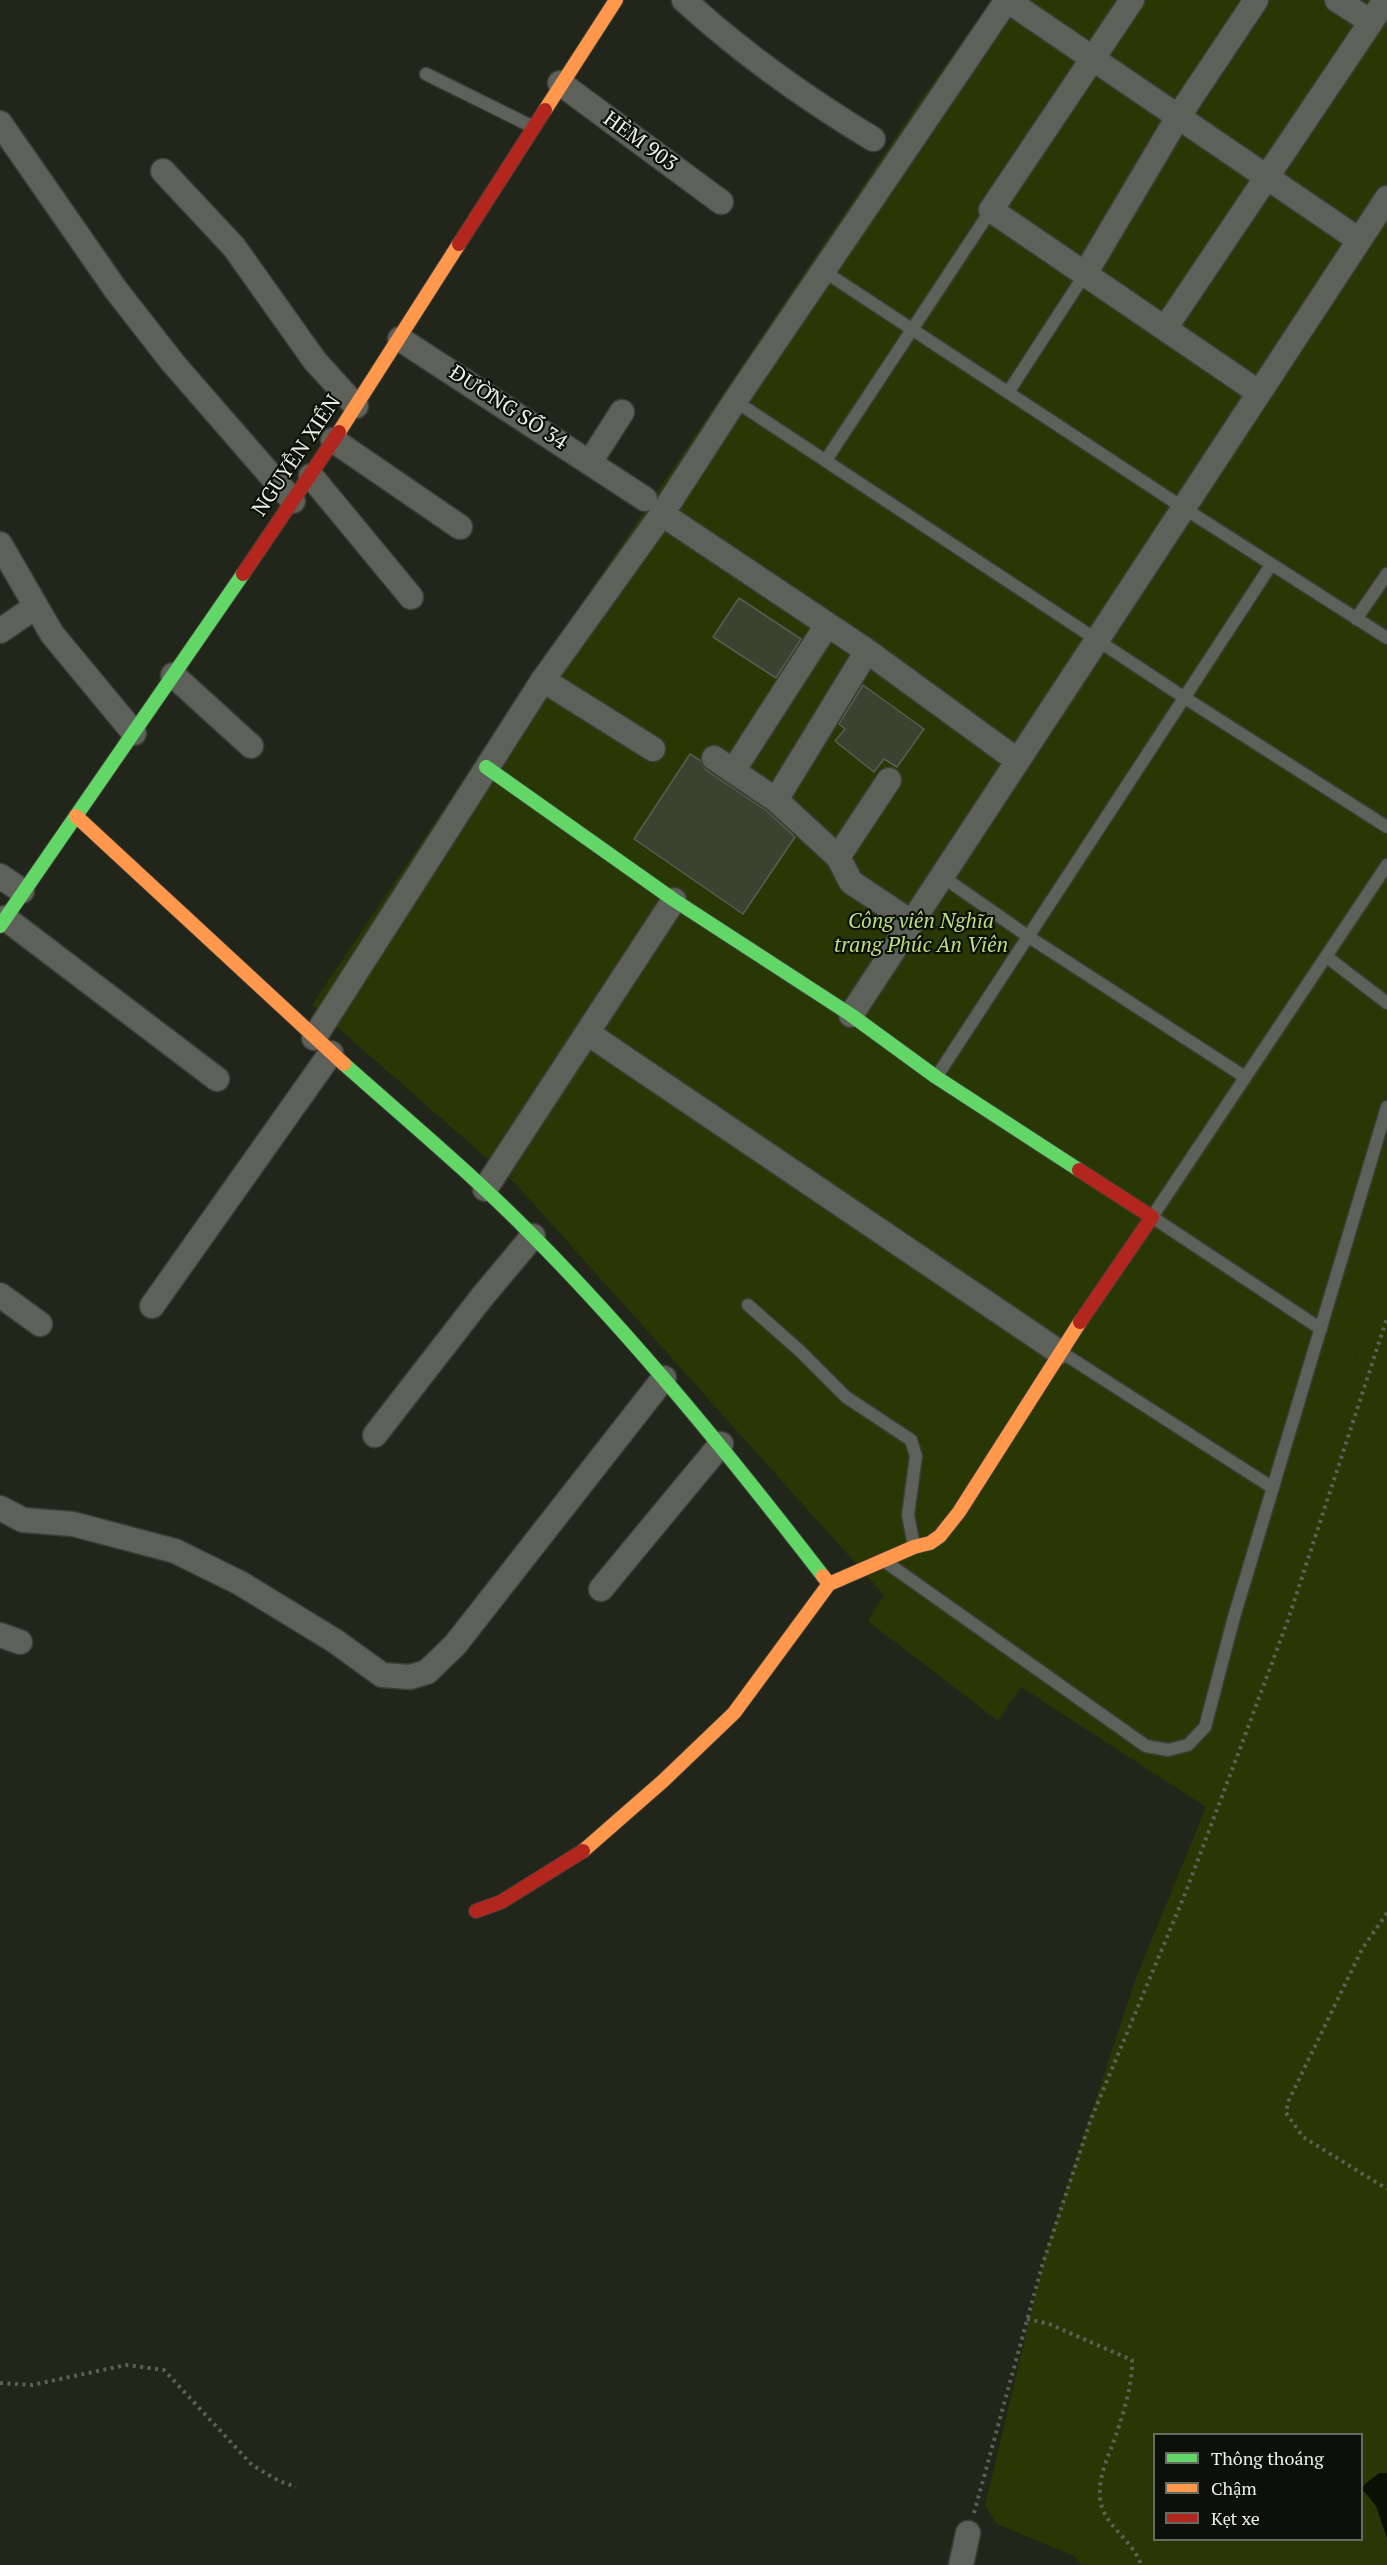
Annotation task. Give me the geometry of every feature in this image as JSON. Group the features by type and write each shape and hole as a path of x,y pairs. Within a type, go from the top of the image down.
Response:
{"street":[{"name":"NGUYỄN XIỂN","path":"2,922 311,476 400,339 560,83 616,0"},
{"path":"684,0 725,36 813,103 873,139"},
{"path":"152,1306 322,1046 486,767 654,506 735,401 825,272 1007,0 1269,176 1359,240"},
{"path":"1132,0 992,210 1258,392"},
{"path":"1085,274 1178,117 1256,0"},
{"path":"1337,0 1371,22"},
{"path":"1166,327 1385,0"},
{"name":"HẺM 903","path":"560,83 721,202"},
{"path":"0,123 116,290 173,363 293,501"},
{"path":"163,171 234,247 315,361 356,406"},
{"path":"851,1016 1098,640 1182,507 1387,198"},
{"name":"ĐƯỜNG SỐ 34","path":"400,339 615,478 867,651 1018,761"},
{"path":"590,462 622,412"},
{"path":"333,440 460,527"},
{"path":"311,476 411,597"},
{"path":"0,544 52,634 134,733"},
{"path":"0,631 35,607"},
{"path":"827,625 724,765 776,800 838,857 851,882 911,922"},
{"path":"776,800 867,651"},
{"path":"173,675 251,746"},
{"path":"543,680 653,749"},
{"path":"476,1911 501,1902 583,1851 663,1781 745,1701 829,1584 914,1547 930,1543 940,1536 959,1512 1059,1352 1152,1217 936,1077 851,1016 674,900 486,767"},
{"path":"838,857 889,780"},
{"path":"76,816 322,1046 486,1189 533,1236 664,1378 721,1444 829,1584"},
{"path":"0,876 22,891"},
{"path":"486,1189 589,1034 674,900"},
{"path":"2,922 217,1079"},
{"path":"589,1034 1059,1352"},
{"path":"375,1435 482,1297 533,1236"},
{"path":"0,1295 40,1324"},
{"path":"0,1508 23,1520 73,1524 175,1551 240,1583 335,1641 382,1675 410,1677 427,1672 455,1645 664,1378"},
{"path":"601,1589 721,1444"},
{"path":"961,2565 968,2533"}],"lane":[{"path":"426,74 533,127"},
{"path":"826,460 911,328 992,210"},
{"path":"825,272 1387,639"},
{"path":"1009,391 1085,274"},
{"path":"735,401 1185,698 1387,827"},
{"path":"936,1077 1271,565"},
{"path":"1356,619 1387,574"},
{"path":"1321,1329 1152,1217 1387,865"},
{"path":"943,877 1029,937 1245,1077"},
{"path":"1327,957 1387,1003"},
{"path":"884,1561 1146,1746 1168,1750 1188,1745 1205,1727 1234,1617 1387,1107"},
{"path":"748,1305 800,1351 846,1397 911,1440 916,1456 908,1515 914,1547"},
{"path":"1059,1352 1273,1488"}],"path":[{"path":"968,2533 987,2477 1042,2266 1091,2119 1185,1894 1288,1620 1387,1318"},
{"path":"1387,1913 1357,1959 1288,2102 1286,2113 1303,2137 1387,2189"},
{"path":"1027,2319 1048,2324 1132,2360 1132,2376 1104,2464 1099,2496 1110,2523 1128,2542 1141,2565"},
{"path":"0,2383 32,2385 126,2365 164,2370 252,2465 279,2481 296,2487"}],"green space":[{"name":"Công viên Nghĩa trang Phúc An Viên","path":"992,0 1387,0 1387,2565 1082,2565 1074,2556 997,2524 985,2506 1046,2250 1136,1978 1206,1807 1021,1687 998,1721 868,1621 884,1595 515,1183 312,1005 919,102","holes":["1373,1298 1373,1299 1289,1583"]}],"shaded area":[{"path":"1379,2473 1387,2473 1387,2538 1376,2506 1363,2490 1364,2485"}],"building":[{"path":"739,598 801,639 776,678 713,637"},
{"path":"863,685 924,729 897,767 884,759 874,772 835,741 845,729 839,724"},
{"path":"690,754 701,761 706,770 767,811 795,837 743,914 634,839"}],"traffic: fast":[{"path":"0,926 243,574"},
{"path":"486,767 674,900 851,1015 936,1077 1079,1170"},
{"path":"344,1064 487,1191 571,1275 683,1401 823,1576"}],"traffic: slow":[{"path":"545,110 616,0"},
{"path":"339,432 459,244"},
{"path":"76,816 344,1064"},
{"path":"829,1584 914,1547 930,1543 940,1536 959,1512 1080,1322"},
{"path":"583,1851 663,1781 734,1713 829,1584 823,1576"}],"traffic: jam":[{"path":"459,244 545,110"},
{"path":"243,574 339,432"},
{"path":"1079,1170 1152,1217 1080,1322"},
{"path":"476,1911 501,1902 583,1851"}]}
